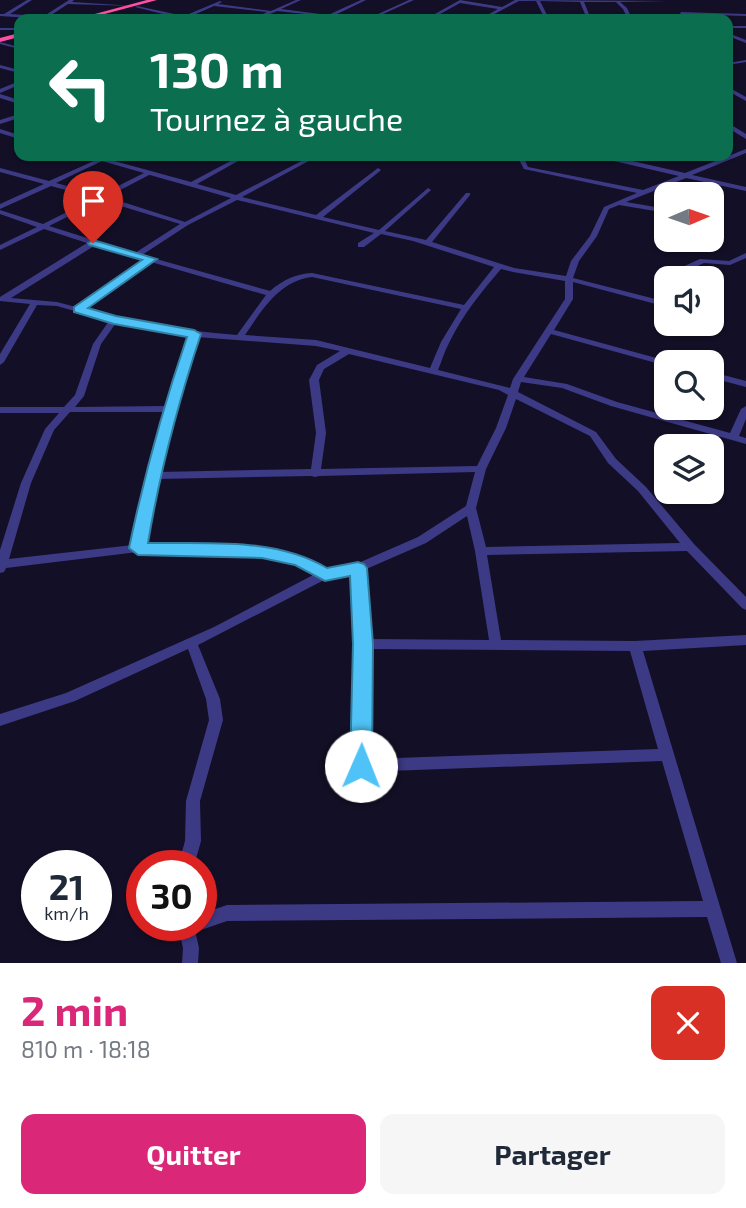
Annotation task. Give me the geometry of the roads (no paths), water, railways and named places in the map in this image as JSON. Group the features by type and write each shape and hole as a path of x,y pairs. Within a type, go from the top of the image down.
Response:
{"highway":[{"path":"109,14 155,0"},
{"path":"102,14 165,0"}],"street":[{"path":"2,15 30,0"},
{"path":"104,5 110,0"},
{"path":"195,14 226,0"},
{"path":"268,14 299,0"},
{"path":"334,14 364,0"},
{"path":"491,14 518,0 667,1 681,13 714,14"},
{"path":"397,1 410,1"},
{"path":"380,14 410,1"},
{"path":"438,14 460,1 501,8"},
{"path":"49,14 69,2 134,7 167,14"},
{"path":"215,5 301,14"},
{"path":"0,209 96,161"},
{"path":"114,161 147,174 427,243 499,266 569,279 654,302"},
{"path":"191,185 235,161"},
{"path":"137,255 186,224 306,161"},
{"path":"522,161 526,168 642,192"},
{"path":"622,161 746,189"},
{"path":"496,646 481,551 471,508 481,469 501,428 518,379 569,299 569,279 575,261 593,236 606,208 721,161"},
{"path":"0,170 186,224"},
{"path":"318,217 378,170"},
{"path":"0,248 45,228 147,174"},
{"path":"361,245 428,190"},
{"path":"427,243 467,194"},
{"path":"615,203 654,209"},
{"path":"0,209 45,228 271,295"},
{"path":"2,299 93,243"},
{"path":"687,266 703,261 730,263 746,255"},
{"path":"78,309 151,259"},
{"path":"432,372 440,358 443,345 477,289 499,266"},
{"path":"241,335 271,295 290,278 312,275 466,308"},
{"path":"2,299 78,309 114,320 194,334 241,335 316,343 502,388 593,434 612,461 642,489 690,547 746,605"},
{"path":"0,362 35,302"},
{"path":"114,320 97,344 83,388 50,429 26,483 1,561 138,548 262,552 300,560 325,575"},
{"path":"548,331 654,360"},
{"path":"138,548 169,409 194,334"},
{"path":"315,474 321,433 314,380 320,367 347,351"},
{"path":"724,378 746,384"},
{"path":"518,379 564,386 614,404 746,441"},
{"path":"0,410 169,409"},
{"path":"733,437 746,409"},
{"path":"153,476 481,469"},
{"path":"0,720 70,696 190,642 325,575 358,568 422,540 471,508"},
{"path":"481,551 690,547"},
{"path":"358,568 363,644 361,766 666,755"},
{"path":"363,644 635,646 746,640"},
{"path":"190,642 213,699 216,720 192,801 193,841 190,850"},
{"path":"635,646 729,963"},
{"path":"217,916 227,913 712,909"},
{"path":"190,941 190,963"}]}
